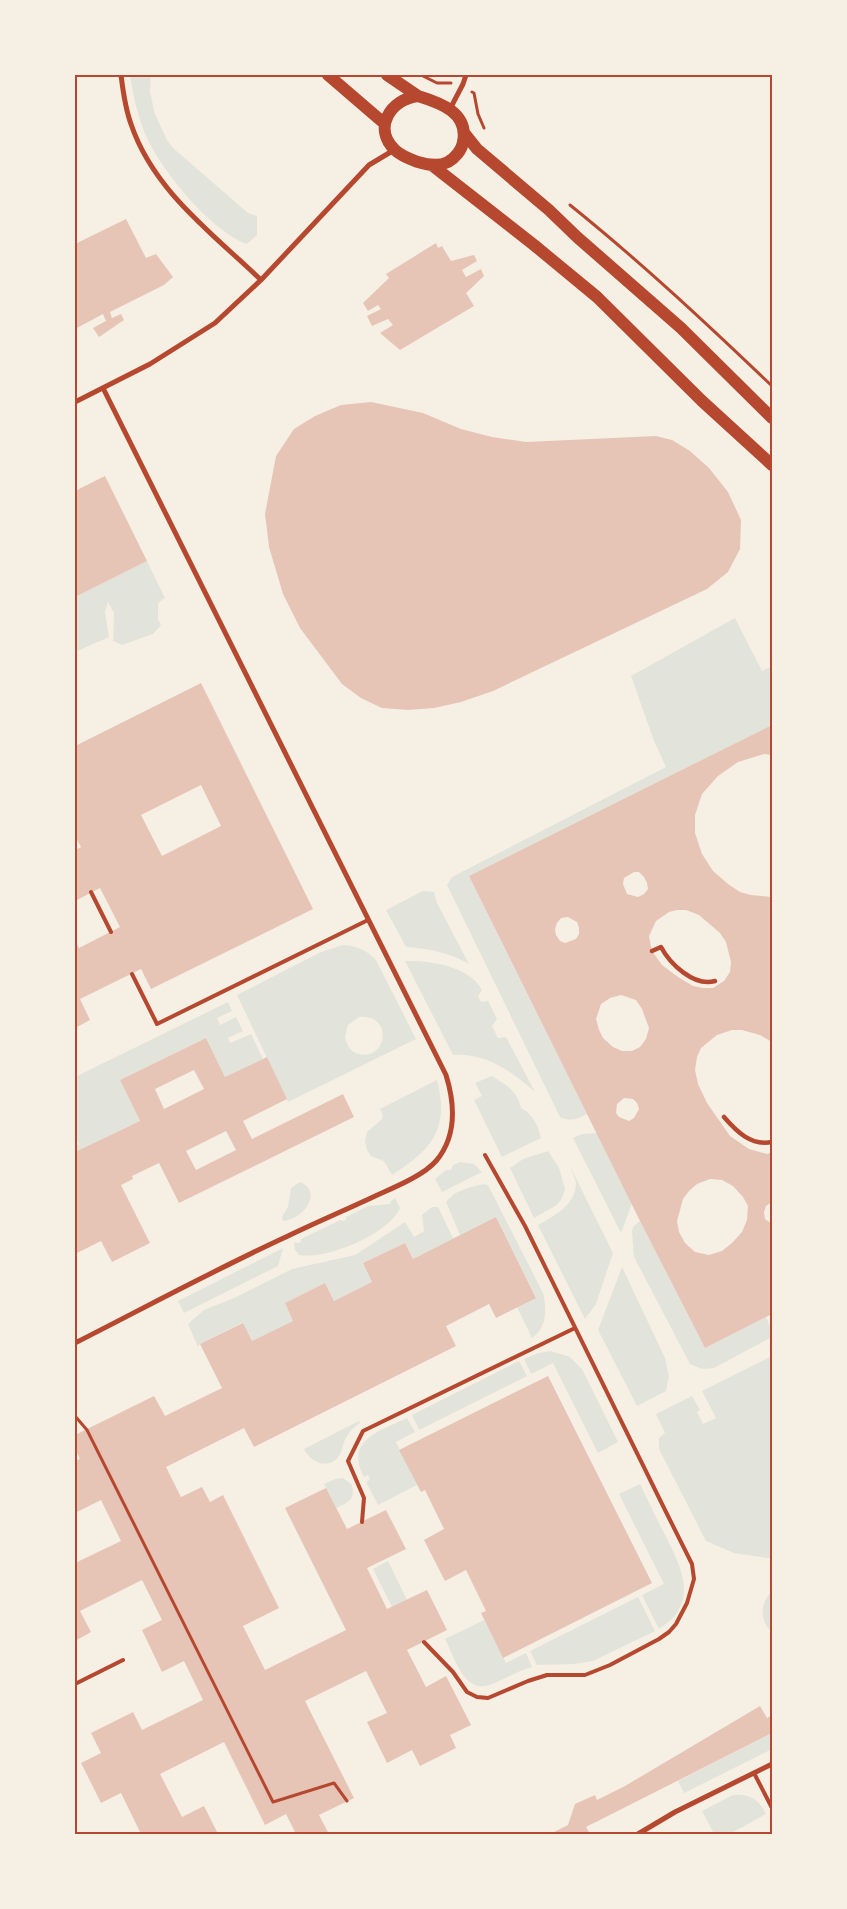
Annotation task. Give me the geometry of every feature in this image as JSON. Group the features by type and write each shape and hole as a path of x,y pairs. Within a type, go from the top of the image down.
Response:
{"main road":[{"path":"328,75 385,124"},
{"path":"387,75 418,96 432,100 449,109 463,124 465,134 462,147 453,159 444,164 433,166"},
{"path":"418,96 408,97 394,105 388,115 385,124 387,140 394,150 404,157 433,166 597,297 702,401 772,465"},
{"path":"465,134 477,149 549,210 680,328 772,418"}],"street":[{"path":"121,75 131,125 151,168 174,198 261,280"},
{"path":"449,109 466,75"},
{"path":"75,402 150,364 215,323 261,280 369,165 394,150"},
{"path":"75,1343 285,1237 395,1187 417,1175 435,1162 447,1143 452,1127 452,1104 446,1075 103,388"},
{"path":"652,951 661,947 671,962 688,975 706,983 716,981"},
{"path":"724,1118 734,1129 750,1140 765,1144 772,1142"},
{"path":"638,1834 675,1812 772,1764"}],"lane":[{"path":"91,892 111,932"},
{"path":"132,974 157,1024 368,920"},
{"path":"424,1642 453,1672 468,1692 477,1697 488,1698 528,1681 547,1676 585,1675 610,1665 659,1639 676,1624 687,1603 694,1579 692,1564 519,1214 485,1155"},
{"path":"362,1522 364,1498 348,1461 363,1431 574,1328"},
{"path":"75,1684 123,1660"},
{"path":"754,1773 772,1808"}],"path":[{"path":"421,75 437,83 455,83"},
{"path":"473,92 478,114 486,133"},
{"path":"563,199 625,249 695,312 772,386"},
{"path":"75,1416 87,1430 273,1802 334,1783 347,1802"}],"shaded area":[{"path":"130,75 151,75 150,92 155,114 167,140 173,148 248,213 257,216 257,235 247,244 217,226 202,212 173,179 161,162 144,131"},
{"path":"147,561 165,598 158,603 158,619 161,625 153,634 122,645 113,641 114,613 108,602 105,612 109,637 75,652 75,597"},
{"path":"735,618 762,671 772,666 772,725 469,876 587,1114 574,1119 564,1119 560,1117 447,885 452,877 666,767 654,741 631,676"},
{"path":"423,891 434,892 437,903 469,964 439,952 406,947 386,910"},
{"path":"343,945 353,946 365,951 376,960 416,1039 288,1102 237,995 321,952","holes":["359,1017 370,1018 378,1022 382,1029 381,1045 376,1051 368,1054 353,1052 349,1048 345,1037 348,1025"]},
{"path":"405,961 437,963 448,966 468,975 476,982 482,990 478,996 481,1002 488,1001 497,1019 492,1026 498,1038 506,1037 535,1092 517,1077 487,1060 465,1055 453,1055"},
{"path":"228,1002 232,1011 217,1018 220,1025 236,1017 243,1031 228,1038 230,1043 251,1034 263,1059 225,1077 206,1038 120,1080 140,1121 75,1152 75,1146 79,1144 75,1137 75,1077"},
{"path":"492,1076 514,1092 521,1108 529,1113 534,1120 541,1138 502,1157 474,1100 482,1096 475,1083"},
{"path":"437,1080 441,1112 439,1125 434,1137 417,1157 392,1175 384,1161 371,1156 367,1150 365,1141 367,1132 382,1119 383,1115 380,1109"},
{"path":"597,1133 632,1203 621,1233 573,1138 582,1134"},
{"path":"548,1151 559,1168 565,1189 557,1205 534,1218 510,1168 523,1159"},
{"path":"460,1162 474,1164 482,1172 442,1192 435,1179 446,1170 451,1170 453,1165"},
{"path":"569,1164 613,1253 596,1304 585,1319 538,1225 563,1209 572,1198 576,1183"},
{"path":"300,1182 310,1192 308,1205 297,1216 283,1221 282,1217 288,1207 291,1188"},
{"path":"483,1184 488,1185 543,1293 545,1318 541,1329 532,1338 517,1307 536,1297 496,1217 427,1268 420,1255 413,1259 405,1243 363,1263 378,1294 344,1310 338,1299 334,1301 325,1283 285,1303 293,1321 252,1341 242,1323 200,1344 198,1347 188,1324 204,1310 234,1298 292,1269 355,1255 405,1222 414,1237 424,1231 422,1215 432,1207 438,1207 453,1238 460,1235 446,1202 458,1192"},
{"path":"395,1198 400,1208 394,1218 371,1236 325,1253 299,1255 295,1250 294,1242 301,1242 301,1239 340,1220 346,1220 346,1217 368,1206 390,1204"},
{"path":"640,1221 705,1348 766,1317 772,1330 772,1337 714,1368 702,1369 690,1364 634,1257 632,1232 633,1227"},
{"path":"283,1248 278,1266 184,1313 178,1301"},
{"path":"622,1267 665,1358 669,1376 666,1391 637,1406 598,1330"},
{"path":"551,1351 570,1357 582,1369 618,1442 598,1453 553,1363 531,1374 524,1359 538,1353"},
{"path":"772,1356 772,1558 767,1558 734,1553 706,1541 659,1449 659,1438 665,1433 656,1414 692,1396 700,1410 697,1412 703,1424 716,1418 702,1391"},
{"path":"519,1361 527,1376 419,1430 412,1415"},
{"path":"407,1418 415,1432 396,1442 417,1485 378,1505 366,1482 370,1479 368,1475 364,1477 359,1464 358,1454 368,1438"},
{"path":"359,1421 360,1423 346,1438 335,1461 325,1464 320,1463 310,1458 304,1449"},
{"path":"343,1478 351,1484 353,1493 348,1502 336,1508 324,1484"},
{"path":"640,1484 676,1558 684,1584 684,1596 680,1608 672,1619 659,1629 642,1595 664,1584 619,1494"},
{"path":"388,1561 407,1600 392,1607 373,1569"},
{"path":"772,1591 772,1632 765,1623 763,1606"},
{"path":"638,1597 655,1631 593,1661 574,1664 537,1665 530,1651"},
{"path":"484,1620 506,1663 526,1653 532,1667 489,1685 480,1686 466,1679 445,1639"},
{"path":"772,1733 772,1749 684,1793 678,1781"},
{"path":"733,1795 749,1796 761,1805 766,1814 730,1834 714,1834 702,1811"}],"building":[{"path":"126,219 146,258 156,254 173,277 164,285 110,312 112,318 121,314 124,320 99,337 93,328 106,321 103,314 75,329 75,244"},
{"path":"436,243 438,248 442,246 451,261 474,255 477,261 462,270 466,277 481,269 484,276 466,293 474,306 400,350 380,333 393,325 388,319 372,326 367,316 381,309 378,305 368,311 363,303 389,278 386,274"},
{"path":"371,402 423,413 461,429 492,437 526,442 656,436 672,440 690,451 709,468 728,492 741,520 740,549 728,572 707,589 493,691 461,702 434,708 408,710 382,708 361,698 342,684 300,628 283,594 269,547 265,514 276,456 294,429 315,416 341,405"},
{"path":"105,476 147,561 75,597 75,491"},
{"path":"201,683 313,909 151,989 141,969 80,999 90,1020 75,1028 75,940 79,948 120,927 100,888 75,901 75,850 81,847 75,836 75,746","holes":["201,785 221,826 162,856 141,815"]},
{"path":"772,725 772,755 764,754 738,762 718,776 702,794 695,815 695,833 702,854 713,871 728,884 740,892 772,897 772,1042 760,1035 742,1030 732,1030 717,1035 701,1048 695,1070 698,1084 707,1103 730,1136 749,1149 767,1154 772,1152 772,1202 766,1206 764,1212 765,1219 772,1224 772,1314 705,1348 469,876","holes":["634,872 639,872 644,877 648,889 638,897 627,894 623,884 624,878","686,910 699,915 720,933 726,942 731,962 730,972 724,981 713,988 693,986 662,965 652,951 649,936 656,921 669,912","568,917 577,922 579,934 576,939 565,943 560,941 556,935 557,923 561,918","621,995 636,1000 642,1009 649,1028 646,1039 640,1047 632,1051 622,1051 613,1047 603,1038 596,1019 601,1004 610,998","624,1098 633,1099 639,1109 634,1118 629,1121 619,1117 616,1113 617,1104","710,1179 722,1180 733,1186 748,1206 747,1220 742,1232 722,1251 709,1255 695,1252 685,1243 679,1232 677,1221 683,1199 697,1184"]},
{"path":"206,1038 225,1077 267,1057 287,1099 243,1121 252,1139 343,1094 354,1117 179,1203 159,1163 132,1176 133,1179 121,1185 150,1243 112,1262 101,1241 75,1254 75,1152 140,1121 120,1080","holes":["194,1070 204,1089 164,1109 155,1089","226,1131 236,1150 196,1170 186,1151"]},
{"path":"496,1217 536,1298 496,1318 489,1304 446,1326 456,1346 254,1447 244,1428 166,1467 181,1497 202,1487 210,1502 223,1495 279,1608 243,1626 265,1670 346,1630 285,1508 326,1488 347,1529 386,1510 406,1549 367,1568 387,1609 427,1590 447,1630 407,1650 426,1687 446,1676 471,1725 450,1735 456,1748 420,1766 412,1750 387,1763 367,1722 387,1713 366,1671 305,1701 354,1798 319,1815 329,1834 296,1834 286,1814 265,1825 224,1742 160,1774 182,1817 204,1806 218,1834 141,1834 121,1793 101,1803 81,1763 101,1753 91,1733 133,1712 142,1730 203,1700 184,1661 162,1672 142,1630 162,1620 142,1580 80,1611 91,1632 75,1641 75,1563 121,1541 101,1500 75,1513 75,1461 80,1459 75,1448 75,1435 154,1396 165,1416 222,1388 200,1344 243,1323 252,1341 293,1321 285,1303 325,1283 334,1301 372,1282 363,1263 405,1243 413,1259"},
{"path":"548,1376 652,1583 503,1658 481,1613 486,1611 466,1570 445,1581 424,1540 444,1529 425,1490 421,1492 399,1450"},
{"path":"760,1706 767,1718 772,1715 772,1733 586,1827 590,1834 550,1834 568,1825 575,1804 595,1795 597,1800 625,1786"}]}
